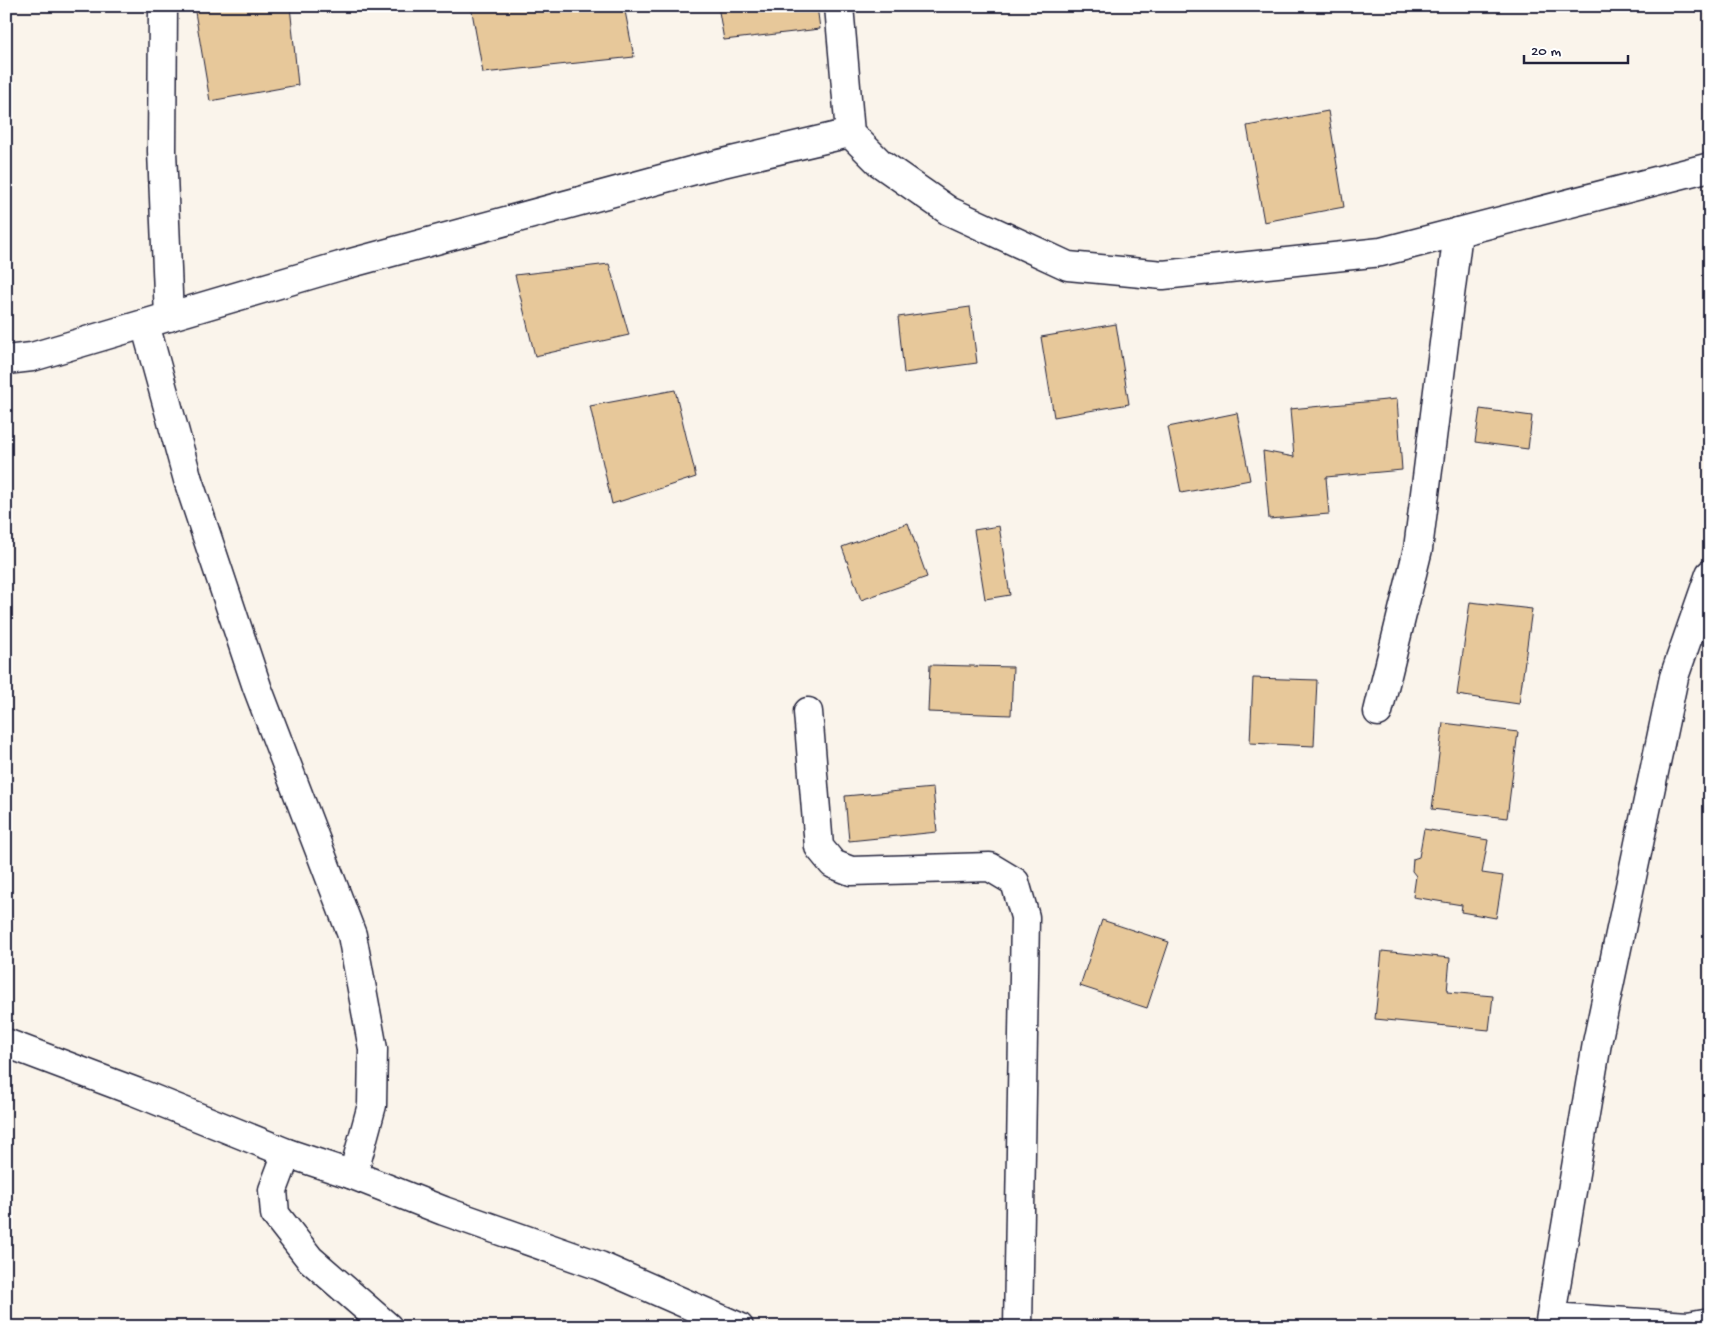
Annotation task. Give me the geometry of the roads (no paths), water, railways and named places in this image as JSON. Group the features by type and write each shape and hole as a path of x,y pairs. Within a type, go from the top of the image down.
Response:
{"street":[{"path":"163,6 162,151 157,320 188,480 257,687 352,935 373,1048 372,1105 352,1175"},
{"path":"839,6 850,133 880,163 948,211 1068,266 1163,275 1381,252 1710,167"},
{"path":"6,360 32,357 340,266 702,168 850,133"},
{"path":"1378,712 1418,549 1458,232"},
{"path":"1710,574 1674,677 1597,1043 1550,1322 1688,1326 1710,1322"},
{"path":"808,712 819,847 833,864 851,871 990,866 1015,882 1025,917 1018,1327"},
{"path":"6,1043 136,1092 287,1154 352,1175 444,1211 600,1266 739,1327"},
{"path":"287,1154 273,1190 275,1214 310,1259 388,1327"}]}
